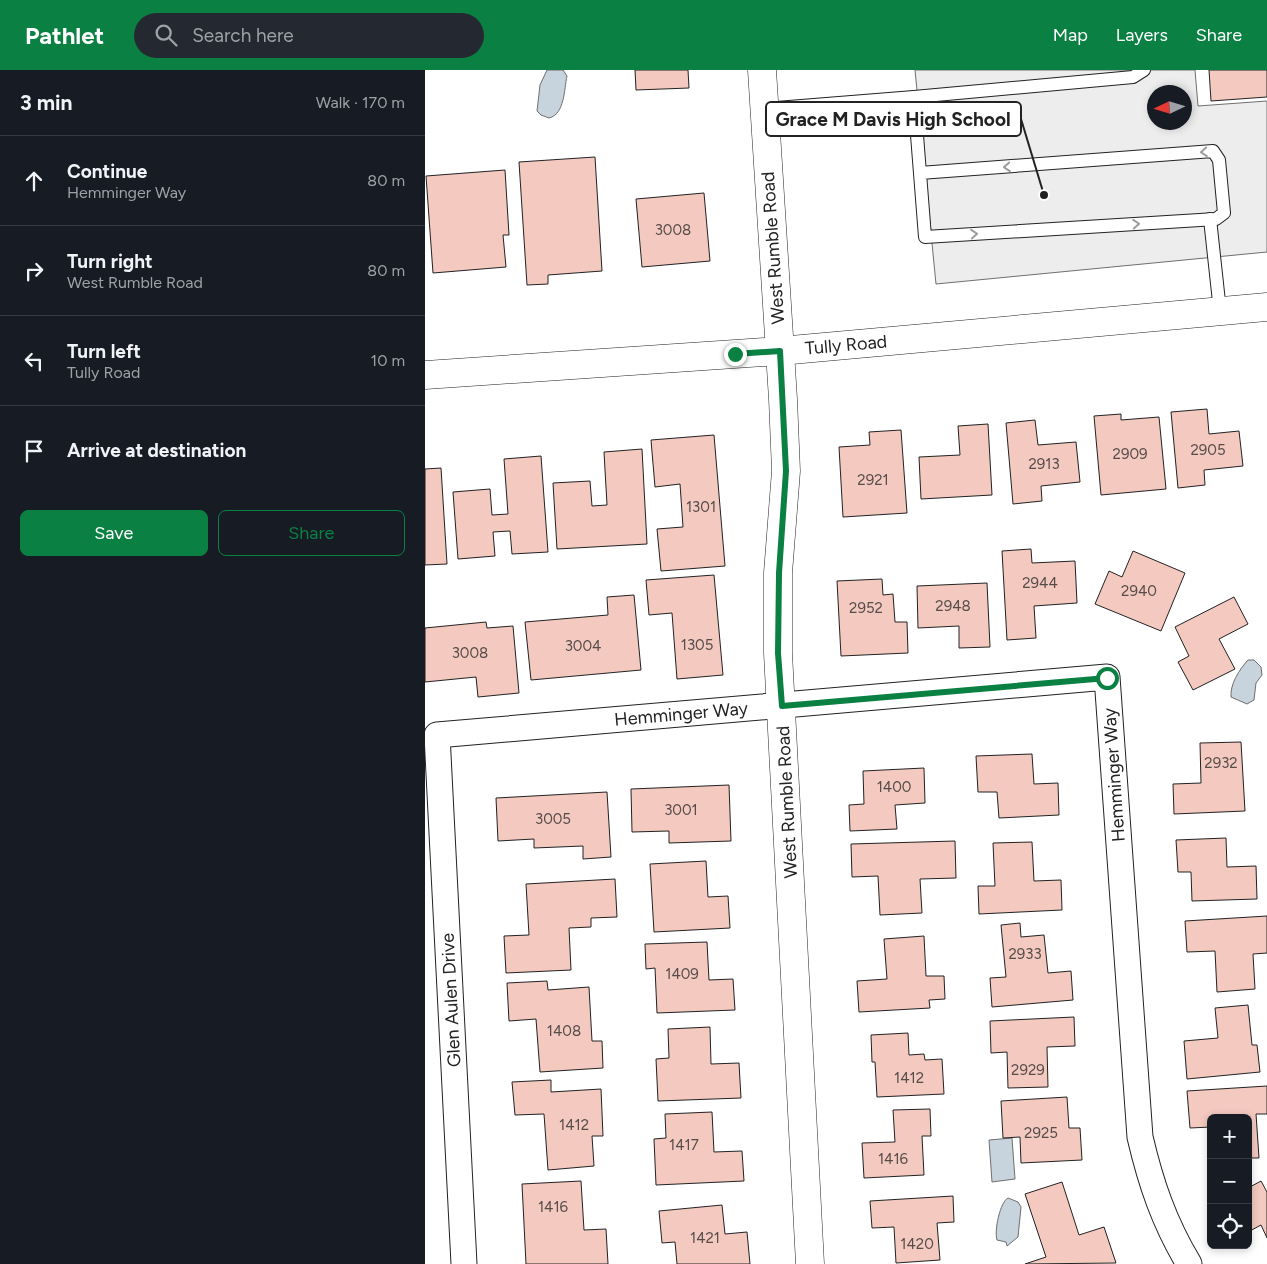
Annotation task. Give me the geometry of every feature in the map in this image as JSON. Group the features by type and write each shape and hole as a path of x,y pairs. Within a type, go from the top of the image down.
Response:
{"street":[{"name":"West Rumble Road","path":"762,70 786,471 779,573 778,653 810,1264"},
{"name":"Tully Road","path":"425,375 780,351 1267,307"},
{"name":"Hemminger Way","path":"437,735 1107,678 1140,1136 1152,1187 1172,1235 1189,1264"},
{"name":"Glen Aulen Drive","path":"437,735 464,1264"}],"lane":[{"path":"764,109 1133,77 1144,70"},
{"path":"914,97 925,237 1216,219 1224,213 1219,160 1213,151 920,173"},
{"path":"1210,219 1220,311"}],"shaded area":[{"path":"547,70 563,70 567,76 561,106 554,116 549,118 537,111 540,85"},
{"path":"915,70 1195,70 1198,106 1267,101 1267,252 936,284"},
{"path":"1248,660 1254,660 1261,667 1262,675 1256,683 1254,700 1247,704 1231,697 1231,692 1236,677"},
{"path":"1012,1138 1015,1179 992,1182 989,1140"},
{"path":"1008,1198 1018,1202 1021,1207 1018,1237 1007,1246 1006,1242 997,1240 996,1230 1002,1205"}],"building":[{"path":"635,70 688,70 689,88 636,90"},
{"path":"1209,70 1267,70 1267,97 1211,101"},
{"path":"595,157 602,271 548,275 548,284 527,285 519,162"},
{"path":"505,170 509,235 503,235 506,267 433,273 426,176"},
{"path":"704,193 710,261 642,267 636,199"},
{"path":"1207,409 1209,434 1239,431 1243,466 1204,470 1205,485 1178,488 1171,412"},
{"path":"1121,414 1121,420 1159,417 1166,489 1101,495 1094,416"},
{"path":"1035,420 1038,445 1076,442 1080,482 1041,486 1042,501 1013,504 1006,423"},
{"path":"988,424 992,495 921,499 919,457 960,455 958,426"},
{"path":"901,430 907,513 843,517 839,447 870,445 869,432"},
{"path":"714,435 725,566 661,571 657,529 683,527 680,484 655,487 651,440"},
{"path":"642,449 647,544 557,549 553,483 590,481 592,506 607,505 604,452"},
{"path":"541,456 548,552 512,554 510,531 493,532 495,556 458,559 453,492 490,489 492,515 508,514 504,459"},
{"path":"441,468 447,564 425,565 425,469"},
{"path":"1031,549 1032,563 1075,561 1077,603 1034,606 1036,638 1007,640 1002,551"},
{"path":"1133,551 1185,573 1161,631 1095,604 1109,571 1122,577"},
{"path":"714,575 723,675 677,679 672,613 649,615 646,580"},
{"path":"882,579 883,595 893,594 895,622 907,622 908,653 841,656 837,581"},
{"path":"987,583 990,647 959,648 959,626 918,628 917,586"},
{"path":"634,595 641,670 531,680 525,622 608,615 607,597"},
{"path":"1234,597 1248,624 1219,639 1235,669 1193,690 1178,662 1189,656 1175,627"},
{"path":"486,622 487,628 513,626 519,693 478,697 476,677 425,682 425,628"},
{"path":"1241,742 1245,811 1174,814 1173,784 1201,783 1200,743"},
{"path":"1032,754 1034,784 1058,783 1059,815 999,818 997,792 978,792 976,756"},
{"path":"924,768 925,803 895,805 897,829 850,831 849,805 864,804 863,771"},
{"path":"729,785 731,841 669,843 669,831 632,832 631,789"},
{"path":"607,792 611,857 583,859 583,846 534,848 534,839 498,841 496,798"},
{"path":"1226,838 1227,867 1256,866 1257,899 1192,901 1191,872 1178,872 1176,840"},
{"path":"955,841 956,878 920,879 922,913 880,915 878,876 852,877 851,844"},
{"path":"1032,842 1034,881 1061,880 1062,910 979,914 978,886 995,886 993,843"},
{"path":"706,861 708,897 728,896 730,928 654,932 650,864"},
{"path":"615,879 617,917 591,918 591,927 569,928 571,970 506,973 504,936 529,935 526,884"},
{"path":"1267,916 1267,953 1253,954 1255,989 1217,992 1215,951 1187,952 1185,921"},
{"path":"1020,923 1021,937 1044,935 1048,973 1071,971 1073,1000 992,1007 990,978 1006,977 1001,925"},
{"path":"924,936 926,976 944,976 945,999 929,1000 930,1008 859,1012 857,981 887,979 884,939"},
{"path":"707,942 709,980 733,979 735,1010 657,1013 655,968 646,969 645,944"},
{"path":"547,981 548,990 589,987 592,1041 602,1041 603,1068 540,1072 536,1019 509,1021 507,983"},
{"path":"1248,1005 1252,1045 1257,1045 1260,1072 1187,1079 1184,1041 1218,1038 1215,1008"},
{"path":"1074,1017 1075,1046 1047,1047 1048,1087 1008,1088 1007,1052 991,1053 990,1021"},
{"path":"710,1027 711,1064 739,1063 741,1098 658,1101 656,1059 669,1058 668,1029"},
{"path":"908,1033 909,1055 924,1054 925,1060 942,1059 944,1094 877,1097 875,1062 872,1062 871,1035"},
{"path":"551,1080 551,1092 601,1089 603,1136 592,1136 594,1166 548,1170 544,1114 515,1115 512,1082"},
{"path":"1267,1086 1267,1114 1256,1114 1259,1158 1252,1158 1252,1114 1207,1114 1207,1127 1190,1128 1187,1091"},
{"path":"1067,1097 1069,1128 1080,1128 1082,1160 1021,1163 1020,1137 1003,1138 1001,1101"},
{"path":"930,1109 931,1136 922,1136 924,1175 864,1178 862,1143 895,1142 893,1110"},
{"path":"712,1112 714,1152 742,1151 744,1181 656,1185 654,1139 666,1138 665,1114"},
{"path":"581,1181 584,1230 606,1229 608,1264 526,1264 522,1184"},
{"path":"1261,1181 1267,1192 1267,1238 1261,1225 1252,1230 1252,1186"},
{"path":"1062,1182 1079,1235 1104,1227 1116,1263 1025,1264 1046,1257 1025,1194"},
{"path":"953,1196 954,1222 937,1223 940,1260 896,1263 894,1227 872,1228 870,1201"},
{"path":"722,1205 725,1234 747,1232 750,1264 677,1264 675,1242 662,1243 659,1211"}],"place":[{"name":"Grace M Davis High School","path":"1044,195"}],"route":[{"path":"735,354 780,351 786,471 779,573 778,653 782,706 1107,678"}]}
